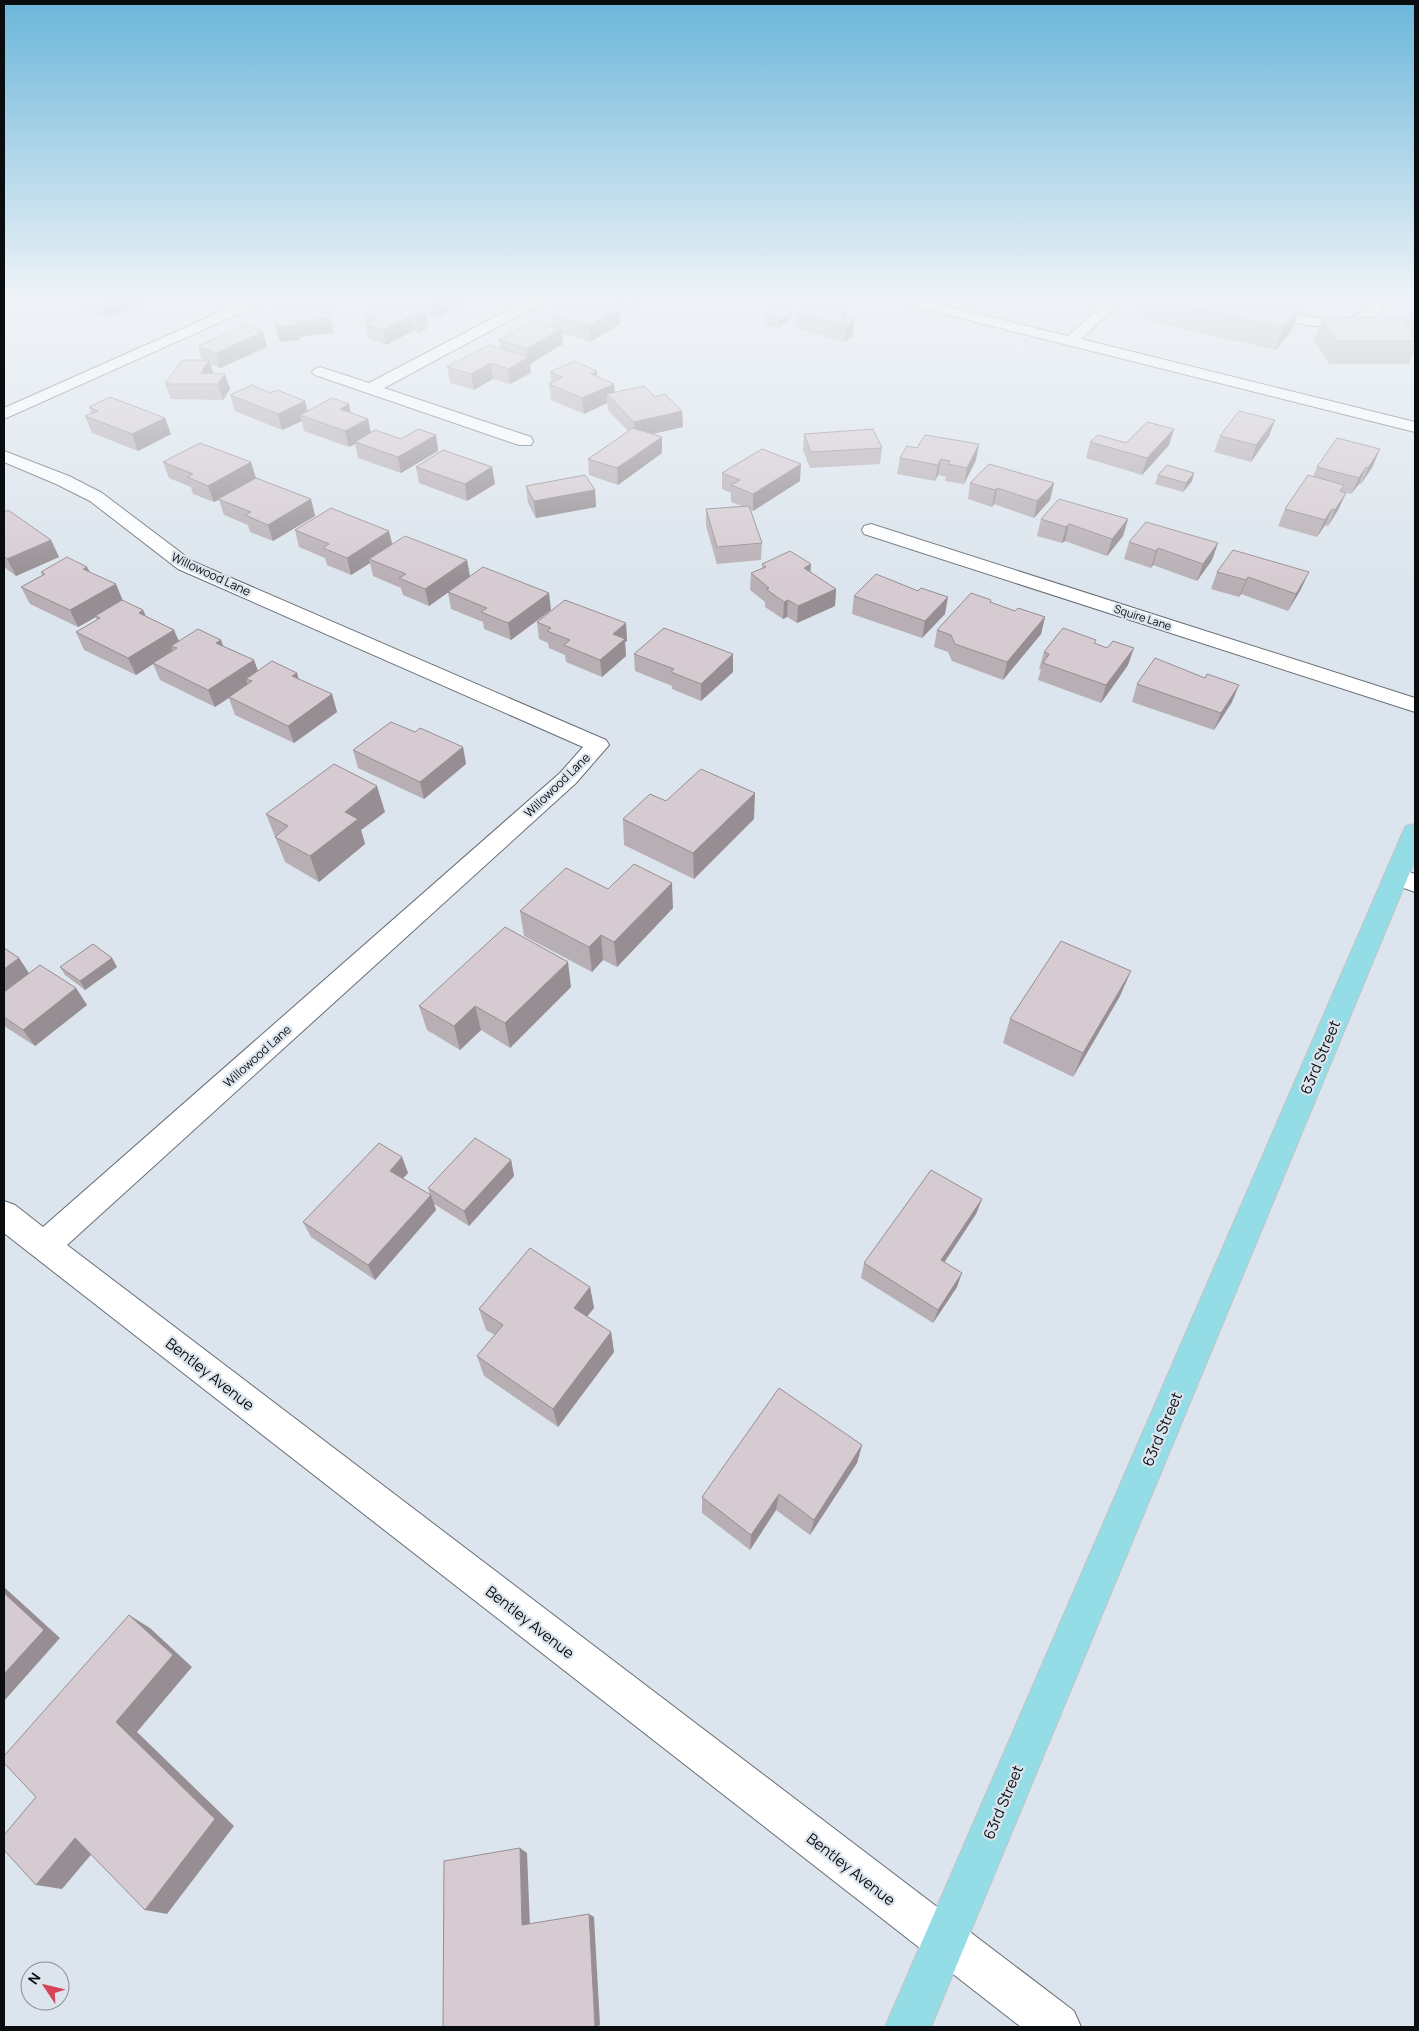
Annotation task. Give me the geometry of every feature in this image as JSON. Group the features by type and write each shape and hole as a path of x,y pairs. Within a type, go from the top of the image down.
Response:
{"main road":[{"name":"63rd Street","path":"908,2027 1406,879 1415,832"}],"street":[{"path":"4,414 45,396"},
{"path":"390,396 525,441"},
{"path":"1290,396 1415,427"},
{"name":"Willowood Lane","path":"4,456 96,496 157,546 185,565 598,745 561,784 44,1246"},
{"name":"Squire Lane","path":"871,530 1415,705"},
{"name":"Bentley Avenue","path":"4,1215 944,1942 1058,2027"}],"building":[{"path":"232,396 292,396 305,401 278,414"},
{"path":"609,396 667,396 682,411 634,422"},
{"path":"110,397 165,418 132,434 85,416 98,411 89,407"},
{"path":"332,398 349,404 340,409 368,419 345,431 300,415"},
{"path":"1239,411 1275,420 1256,445 1220,436"},
{"path":"1147,422 1174,429 1147,458 1090,442 1098,435 1126,443"},
{"path":"633,428 662,437 617,468 588,459"},
{"path":"418,429 436,435 398,457 355,442 375,430 401,439"},
{"path":"873,429 882,448 811,452 804,434"},
{"path":"925,435 979,444 967,468 948,464 950,461 941,459 938,465 900,458 907,446 917,448"},
{"path":"1337,438 1380,449 1359,478 1317,467"},
{"path":"200,443 251,462 208,486 187,477 193,474 163,462"},
{"path":"762,449 801,464 753,494 731,485 740,480 722,473"},
{"path":"443,450 492,467 465,484 416,467"},
{"path":"989,464 1054,483 1037,501 997,488 995,490 970,483"},
{"path":"1167,465 1194,473 1186,483 1158,475"},
{"path":"585,475 595,490 534,501 526,486"},
{"path":"1308,475 1344,485 1340,491 1346,493 1335,510 1332,509 1325,520 1285,509"},
{"path":"256,478 311,499 268,525 245,515 251,512 218,499"},
{"path":"1059,499 1128,519 1112,539 1069,524 1066,527 1041,519"},
{"path":"749,506 762,543 717,547 706,509"},
{"path":"331,508 389,531 347,558 323,548 329,544 295,530"},
{"path":"8,510 51,540 7,559 4,556 4,512"},
{"path":"1146,522 1218,543 1203,564 1158,548 1156,551 1129,542"},
{"path":"405,536 467,560 425,589 399,578 406,574 369,559"},
{"path":"1233,550 1309,572 1296,594 1248,577 1246,580 1217,572"},
{"path":"790,551 811,564 804,568 836,589 798,606 788,600 784,602 766,589 769,588 751,573 766,567 762,564"},
{"path":"67,557 87,567 83,569 116,584 70,610 21,587 45,574 41,572"},
{"path":"483,567 549,593 508,623 481,612 487,608 448,592"},
{"path":"876,574 918,591 921,588 948,597 925,621 854,596"},
{"path":"971,593 1015,611 1018,608 1045,617 1007,662 955,644 951,635 937,630"},
{"path":"122,600 143,610 139,613 174,630 128,658 76,632 100,618 95,616"},
{"path":"565,600 626,623 613,634 625,639 600,660 564,645 570,640 547,631 551,628 537,622"},
{"path":"664,628 733,654 701,684 671,672 674,669 634,654"},
{"path":"1063,628 1096,640 1094,643 1107,648 1113,641 1134,648 1106,685 1043,663 1049,654 1044,652"},
{"path":"198,629 221,640 216,643 254,660 208,690 153,663 177,648 171,646"},
{"path":"1155,658 1205,678 1207,674 1239,685 1221,713 1137,684"},
{"path":"272,661 297,673 292,676 332,694 288,726 229,697 252,681 246,679"},
{"path":"391,722 415,732 420,728 463,747 420,782 353,750"},
{"path":"334,764 377,786 345,812 358,819 310,856 275,837 288,826 266,814"},
{"path":"701,769 755,793 693,853 623,819 650,794 666,801"},
{"path":"634,864 672,883 614,942 601,935 589,947 520,911 566,868 608,889"},
{"path":"505,927 568,962 505,1023 475,1006 454,1026 419,1006"},
{"path":"1061,941 1131,971 1083,1053 1010,1019"},
{"path":"93,944 112,958 80,981 60,967"},
{"path":"4,948 19,958 4,969"},
{"path":"40,965 76,988 23,1030 4,1017 4,992"},
{"path":"475,1138 511,1160 464,1211 428,1188"},
{"path":"379,1143 402,1157 390,1171 431,1195 368,1265 303,1222"},
{"path":"931,1170 982,1199 941,1260 962,1273 938,1310 864,1263"},
{"path":"530,1248 590,1287 574,1308 611,1332 553,1409 477,1356 503,1325 479,1309"},
{"path":"779,1388 862,1445 814,1520 779,1494 751,1535 702,1497"},
{"path":"4,1593 44,1630 4,1674"},
{"path":"129,1615 173,1655 116,1722 215,1819 145,1910 75,1838 36,1885 4,1850 4,1835 36,1797 4,1763 4,1756"},
{"path":"520,1848 522,1925 589,1914 595,2027 443,2027 444,1861"}]}
